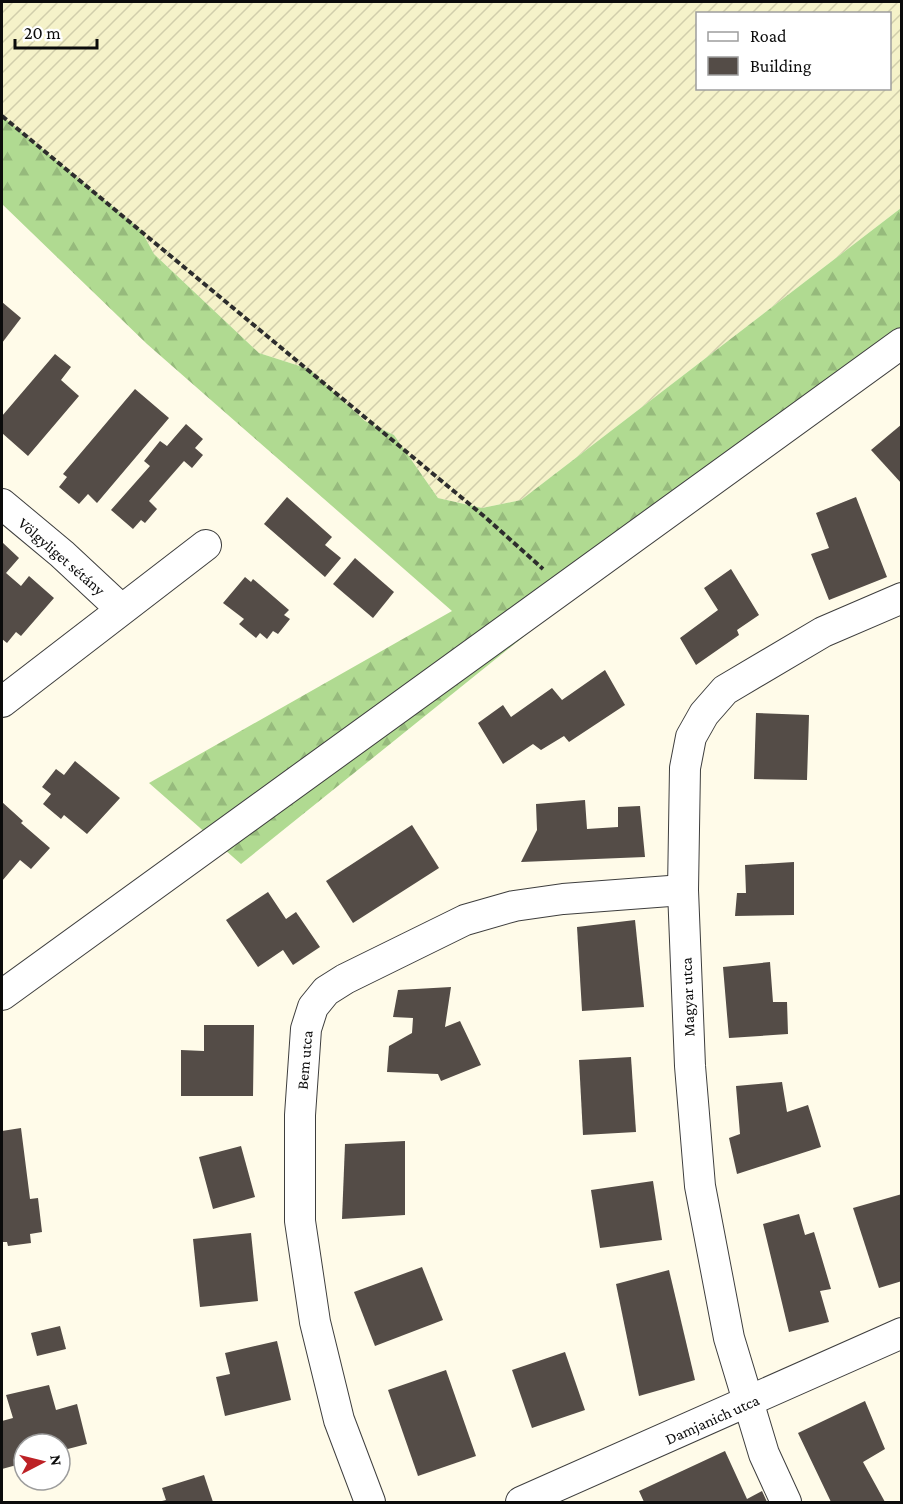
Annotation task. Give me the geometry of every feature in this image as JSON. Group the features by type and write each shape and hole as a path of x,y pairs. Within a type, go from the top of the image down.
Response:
{"street":[{"path":"2,995 902,343"},
{"name":"Völgyliget sétány","path":"2,504 62,554 121,609"},
{"name":"Völgyliget sétány","path":"2,702 206,545"},
{"name":"Magyar utca","path":"786,1503 764,1454 729,1338 700,1186 690,1066 683,890 685,768 691,737 704,714 725,690 823,632 902,598"},
{"name":"Bem utca","path":"370,1503 339,1420 328,1376 315,1322 300,1221 301,1104 306,1029 313,1007 326,991 345,979 465,920 514,906 562,899 683,890"},
{"name":"Damjanich utca","path":"521,1503 902,1333"}],"path":[{"path":"2,116 485,517 563,587"}],"shaded area":[{"path":"2,2 901,2 901,208 521,500 482,508 438,498 394,435 365,421 309,369 259,353 154,254 141,230 2,116"}],"green space":[{"path":"2,116 141,230 154,254 259,353 309,369 365,421 394,435 438,498 482,508 521,500 901,208 901,333 241,864 149,783 452,611 147,344 2,204"}],"building":[{"path":"2,302 21,318 2,343"},
{"path":"55,354 71,367 61,380 79,396 28,456 2,433 2,416"},
{"path":"135,389 169,418 97,503 88,494 79,504 59,487 67,477 63,474"},
{"path":"186,424 203,439 195,448 203,455 192,468 184,461 149,501 157,509 145,523 141,520 133,529 111,510 150,466 144,461 160,441 167,446"},
{"path":"902,424 902,484 871,450"},
{"path":"287,497 332,537 325,545 341,558 325,577 264,524"},
{"path":"856,497 887,577 829,600 811,554 829,548 816,513"},
{"path":"2,542 19,558 6,573 21,586 29,576 54,598 21,636 16,632 7,643 2,639"},
{"path":"355,558 394,592 373,618 333,584"},
{"path":"731,569 759,615 737,630 739,635 696,665 680,638 718,610 704,588"},
{"path":"245,577 251,582 253,579 289,610 284,615 290,619 278,634 273,631 267,639 260,633 256,638 239,624 244,619 223,603"},
{"path":"605,670 625,705 569,742 564,736 541,750 533,744 503,764 478,723 503,705 511,717 552,688 562,700"},
{"path":"756,713 809,715 807,780 754,779"},
{"path":"75,761 120,798 87,834 64,815 61,819 43,804 51,794 42,787 56,769 64,775"},
{"path":"585,800 587,829 618,827 618,807 640,806 645,857 521,862 537,830 536,804"},
{"path":"2,802 23,821 21,823 50,848 31,869 20,860 2,881"},
{"path":"412,825 439,868 353,923 326,881"},
{"path":"794,862 794,915 735,916 737,893 746,893 745,865"},
{"path":"268,892 286,919 296,912 320,947 293,965 283,950 258,967 226,920"},
{"path":"635,920 644,1007 582,1011 577,927"},
{"path":"770,962 773,1002 787,1002 788,1034 729,1038 723,967"},
{"path":"451,987 445,1027 460,1021 481,1065 441,1081 438,1074 387,1072 389,1046 412,1033 413,1018 393,1017 398,990"},
{"path":"204,1025 254,1025 253,1096 181,1096 181,1050 204,1051"},
{"path":"631,1057 636,1132 583,1135 579,1060"},
{"path":"782,1082 787,1112 808,1105 821,1147 737,1174 729,1138 740,1134 736,1086"},
{"path":"21,1128 30,1199 38,1198 42,1232 30,1234 31,1243 8,1246 7,1242 2,1242 2,1131"},
{"path":"405,1141 405,1215 342,1219 345,1144"},
{"path":"241,1146 255,1197 213,1209 199,1157"},
{"path":"653,1181 662,1240 600,1248 591,1190"},
{"path":"902,1194 902,1281 879,1288 853,1208"},
{"path":"799,1214 805,1235 814,1232 831,1289 820,1291 829,1322 789,1332 763,1224"},
{"path":"251,1233 258,1301 200,1307 193,1239"},
{"path":"422,1267 443,1320 375,1346 354,1292"},
{"path":"669,1270 695,1380 639,1396 616,1284"},
{"path":"60,1326 66,1349 37,1356 31,1333"},
{"path":"277,1341 291,1400 225,1416 216,1377 230,1374 225,1353"},
{"path":"565,1352 585,1410 532,1428 512,1370"},
{"path":"446,1370 476,1456 418,1476 388,1390"},
{"path":"49,1385 56,1410 77,1404 87,1444 72,1448 72,1432 12,1432 12,1466 2,1469 2,1421 13,1418 6,1395"},
{"path":"865,1401 885,1449 863,1462 885,1502 831,1502 798,1433"},
{"path":"725,1451 747,1499 762,1491 767,1502 644,1502 639,1491"},
{"path":"204,1475 213,1502 158,1502 166,1500 162,1488"}]}
